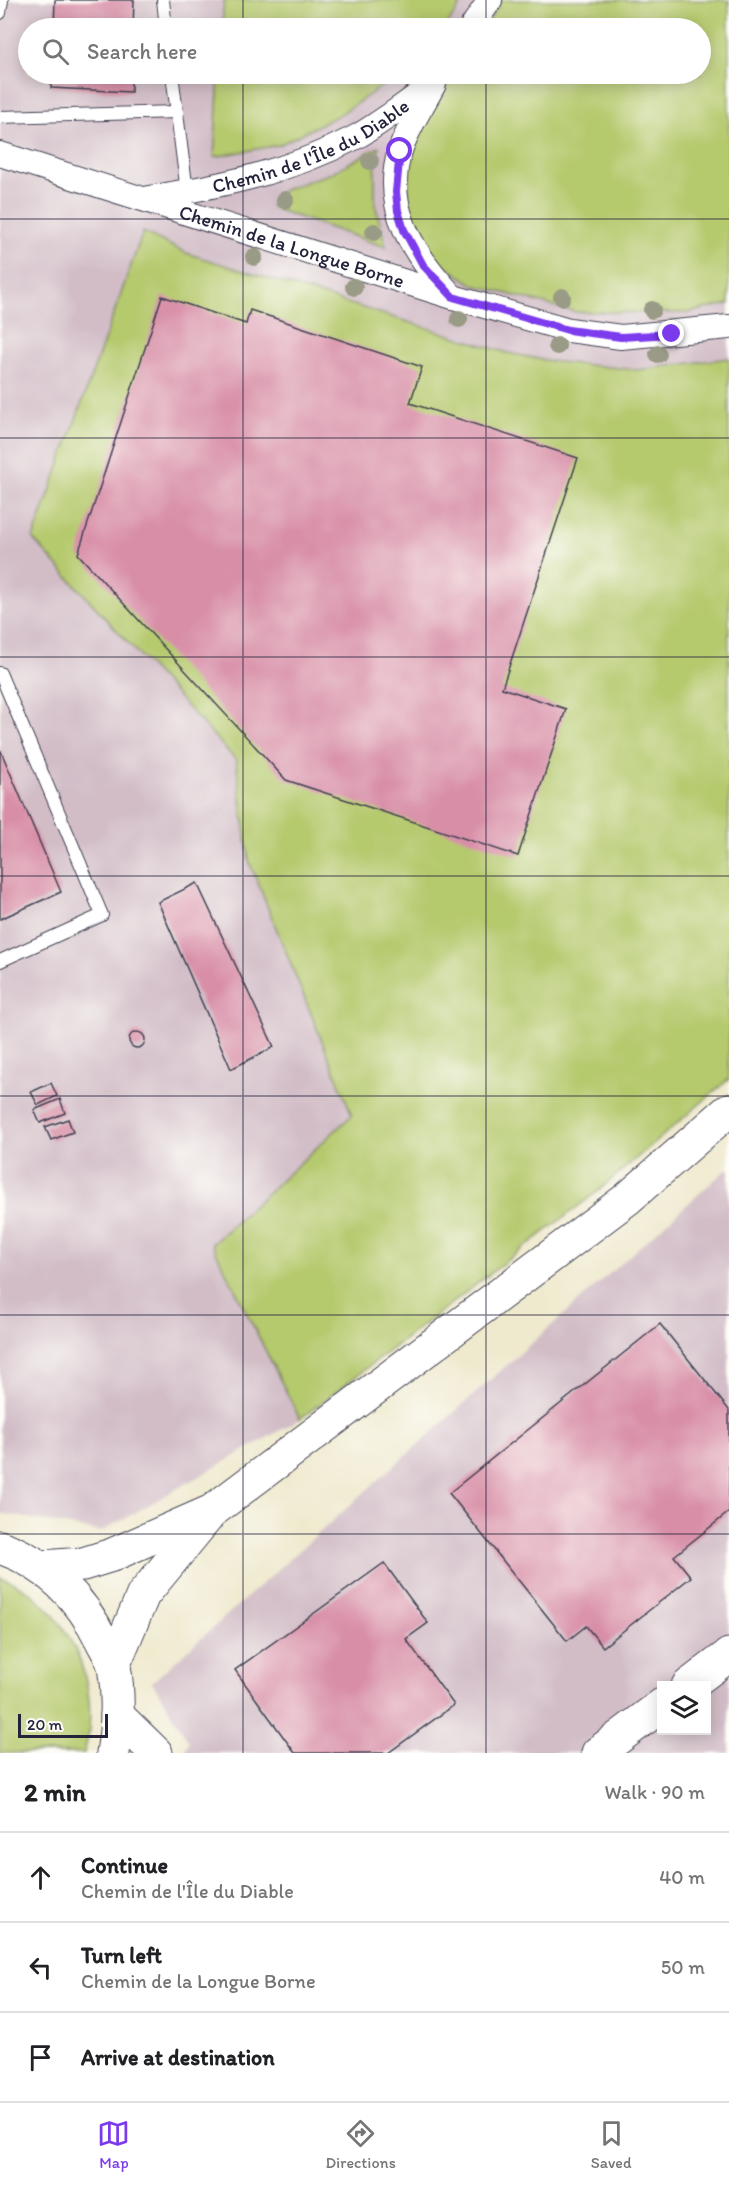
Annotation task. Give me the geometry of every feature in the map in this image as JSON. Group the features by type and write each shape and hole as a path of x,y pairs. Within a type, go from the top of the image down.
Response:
{"main road":[{"path":"43,1567 83,1564 112,1555 212,1511 627,1199 729,1110"},
{"path":"114,1664 143,1595 212,1511"},
{"path":"0,1546 43,1567 71,1593 94,1623 114,1664 117,1715 112,1753"},
{"path":"695,1681 729,1655"},
{"path":"598,1753 657,1709"},
{"path":"117,1715 156,1753"}],"street":[{"path":"478,18 490,0"},
{"name":"Chemin de l'Île du Diable","path":"144,199 240,182 279,170 355,137 430,84"},
{"name":"Chemin de l'Île du Diable","path":"434,84 400,151 396,192 398,211 404,230 423,265 453,297"},
{"name":"Chemin de la Longue Borne","path":"0,154 453,297 568,330 621,337 729,327"}],"lane":[{"path":"0,13 2,0"},
{"path":"163,0 165,18"},
{"path":"173,84 187,192"},
{"path":"0,117 177,112"},
{"path":"0,673 102,915 0,961"}],"shaded area":[{"path":"0,0 729,0 729,1079 597,1192 300,1419 101,1532 0,1513"},
{"path":"729,1167 729,1753 184,1753 189,1742 152,1682"}],"green space":[{"path":"224,0 464,0 452,18 223,18"},
{"path":"502,0 729,0 729,304 686,313 576,312 474,285 439,262 425,243 408,203 408,158 415,137 449,84 711,84 711,18 490,18"},
{"path":"218,84 385,84 339,115 279,145 214,157"},
{"path":"379,147 375,171 375,204 386,247 271,206 274,197 286,189 331,173"},
{"path":"143,232 186,253 508,353 549,361 638,370 729,358 729,1079 597,1192 300,1419 212,1244 352,1115 249,861 236,760 33,539"},
{"path":"0,1577 24,1588 44,1605 62,1625 75,1649 84,1674 89,1701 89,1727 84,1753 0,1753"}],"building":[{"path":"55,0 134,0 133,18 54,18"},
{"path":"51,84 131,84 131,92 51,88"},
{"path":"162,296 246,324 250,310 422,367 410,403 578,458 502,688 566,709 518,856 286,780 78,554"},
{"path":"0,749 61,892 0,919"},
{"path":"197,883 274,1047 231,1069 158,902"},
{"path":"134,1032 140,1032 145,1040 143,1046 134,1048 129,1043 129,1037"},
{"path":"51,1083 57,1096 38,1105 31,1092"},
{"path":"60,1099 65,1113 40,1123 34,1110"},
{"path":"68,1119 73,1132 51,1140 45,1127"},
{"path":"660,1324 729,1410 729,1512 674,1556 691,1577 603,1647 586,1626 567,1641 449,1493"},
{"path":"384,1563 428,1623 406,1639 454,1705 388,1753 295,1753 235,1670"}],"route":[{"path":"400,151 396,173 396,192 398,211 404,230 423,265 453,297 568,330 621,337 672,334"}]}
